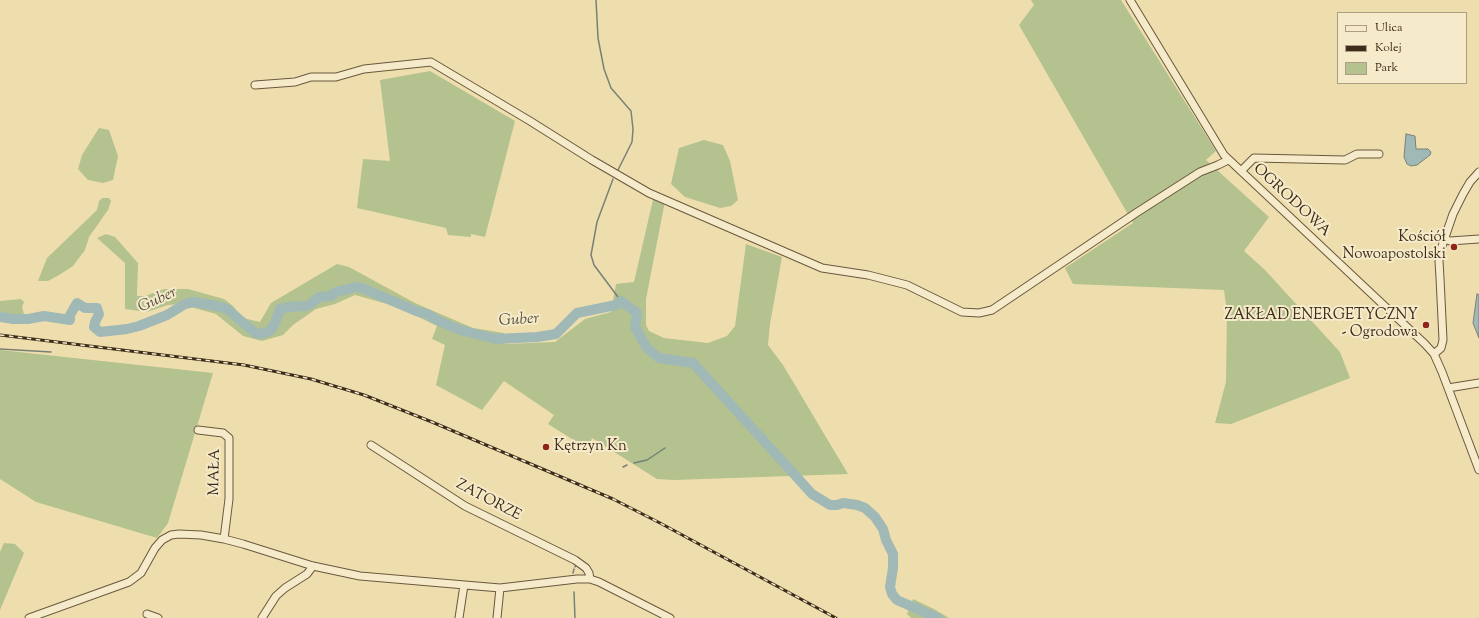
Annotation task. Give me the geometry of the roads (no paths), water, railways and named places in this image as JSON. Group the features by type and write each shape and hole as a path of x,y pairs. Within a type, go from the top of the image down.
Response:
{"street":[{"name":"OGRODOWA","path":"1130,0 1205,126 1228,160 1434,354 1479,470"},
{"path":"255,85 295,82 311,77 336,77 364,69 431,62 649,193 822,268 907,285 962,312 979,313 992,310 1136,213 1200,172 1228,160"},
{"path":"1241,171 1254,158 1346,160 1357,154 1379,154"},
{"path":"1434,354 1441,348 1443,340 1439,261 1444,239 1453,214 1463,194 1470,182 1479,172"},
{"path":"1444,239 1450,241 1479,239"},
{"path":"1448,388 1479,383"},
{"name":"MAŁA","path":"198,430 223,433 229,438 229,499 224,539"},
{"name":"ZATORZE","path":"371,445 465,506 575,560 586,568 590,579"},
{"path":"29,618 129,582 140,573 158,544 168,536 179,534 201,535 224,539 312,566 360,576 500,588 577,579 590,579 599,582 670,618"},
{"path":"262,618 276,596 285,588 307,574 312,566"},
{"path":"459,618 464,585"},
{"path":"497,618 500,588"},
{"path":"147,614 158,618"}],"water":[{"path":"1406,134 1415,136 1416,149 1428,149 1431,152 1430,155 1417,165 1411,166 1407,164 1404,157"},
{"path":"1477,294 1479,295 1479,338 1473,323"}],"waterway":[{"path":"596,0 598,38 604,69 611,88 631,111 633,129 632,142 618,170"},
{"path":"613,179 597,222 591,255 594,265 621,301"},
{"name":"Guber","path":"0,317 28,319 44,316 70,320 70,315 77,303 85,308 97,308 99,314 94,327 100,332 139,326 167,315 185,304 194,302 227,309 255,333 260,334 270,331 275,323 280,309 307,306 319,297 331,296 336,292 356,287 427,314 460,330 496,339 537,337 556,334 577,313 616,305 621,301 637,313 635,327 647,348 659,358 693,363 812,494 830,505 843,503 857,505 865,508 875,517 883,529 886,540 893,554 893,568 890,587 892,594 897,600 938,618"},
{"path":"0,349 51,352"},
{"path":"634,463 647,460 665,448"},
{"path":"623,467 627,465"},
{"path":"573,573 574,569"},
{"path":"574,592 575,618"}],"railway":[{"path":"0,335 244,365 311,379 364,395 432,422 613,499 836,618"}],"place":[{"name":"Kościół Nowoapostolski","path":"1454,247"},
{"name":"ZAKŁAD ENERGETYCZNY - Ogrodowa","path":"1426,325"},
{"name":"Kętrzyn Kn","path":"546,447"}]}
